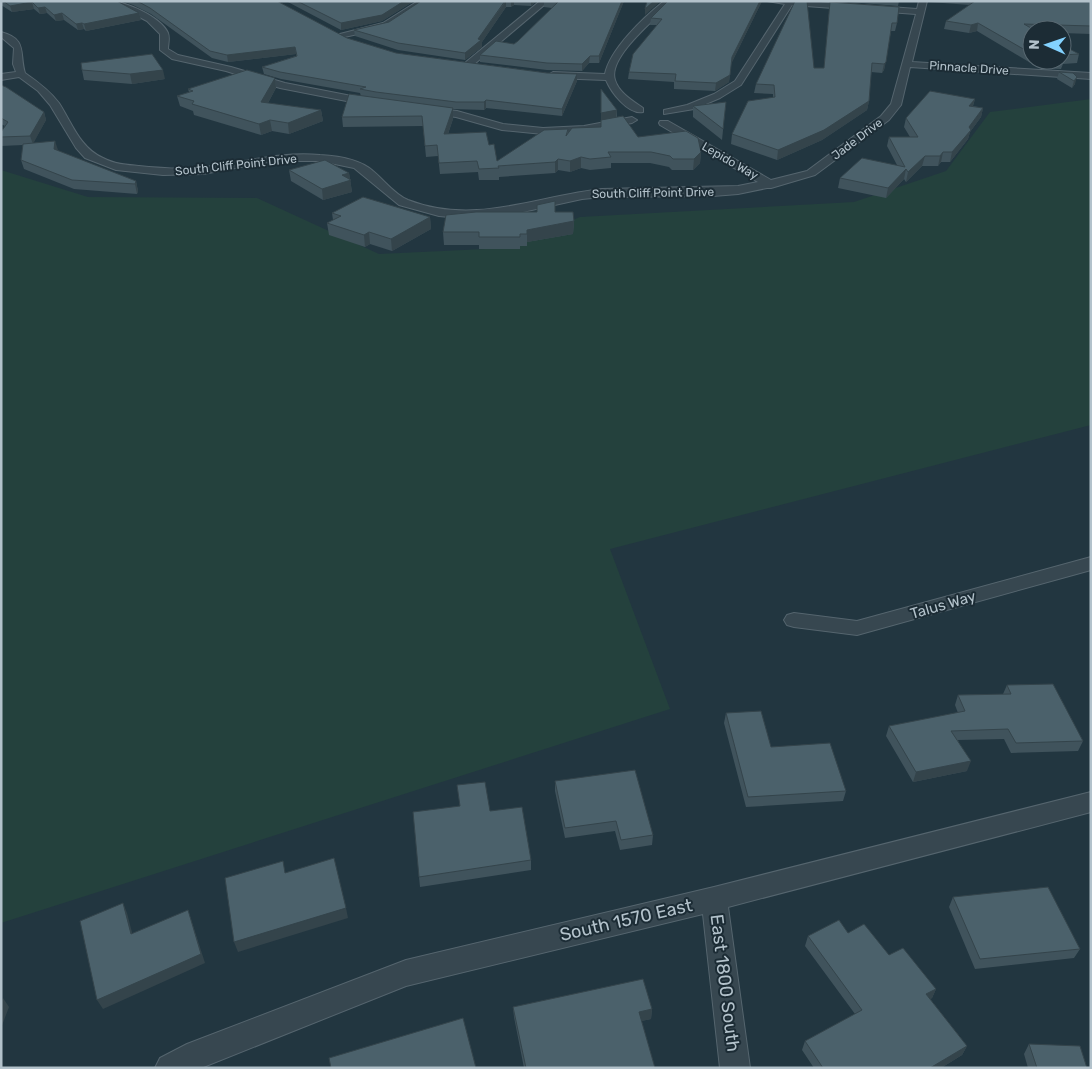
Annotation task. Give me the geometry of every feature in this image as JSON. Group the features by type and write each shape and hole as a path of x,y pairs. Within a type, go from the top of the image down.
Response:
{"street":[{"path":"114,1 131,9 159,27 164,35 164,50 175,57 228,69 311,93 385,105"},
{"path":"352,41 336,33 386,25 424,1"},
{"path":"483,66 465,64 545,1"},
{"path":"648,110 616,90 609,71 614,59 658,10 669,1"},
{"path":"771,1 789,4 919,12"},
{"name":"Jade Drive","path":"771,184 811,173 885,118 896,105 923,1"},
{"path":"421,110 457,114 502,127 543,131 584,129 632,120 647,124 717,96 738,83 789,4"},
{"path":"1,34 16,42 21,74 41,89 54,104 81,148 89,156 116,167 163,172"},
{"name":"Pinnacle Drive","path":"908,64 1091,76"},
{"path":"1,77 21,74"},
{"path":"547,75 610,77"},
{"path":"632,120 629,116 630,114 648,110"},
{"name":"Lepido Way","path":"648,110 666,118 771,184"},
{"name":"South Cliff Point Drive","path":"163,172 203,171 274,158 320,158 357,165 403,202 439,212 460,214 505,212 582,195 602,193 713,192 771,184"},
{"name":"Talus Way","path":"794,620 857,628 1091,563"},
{"name":"South 1570 East","path":"170,1068 200,1061 406,973 714,899 1091,802"},
{"name":"East 1800 South","path":"714,899 735,1068"}],"green space":[{"path":"1091,99 1091,425 610,549 670,709 1,923 1,170 88,197 257,198 379,254 506,248 580,217 854,202 946,171 990,112"}],"building":[{"path":"3,1 117,1 139,13 76,24 62,13 54,15 45,7 38,8 32,2 10,6"},
{"path":"137,1 277,1 347,38 396,53 547,73 577,74 562,109 486,100 484,102 456,102 376,92 360,89 366,87 280,72 262,67 297,56 295,47 227,55 210,51 150,8"},
{"path":"297,1 404,1 382,15 341,23"},
{"path":"421,1 505,1 478,39 481,40 465,53 398,43 354,30 389,22"},
{"path":"548,1 622,1 599,56 590,56 582,64 547,63 480,55 496,41 514,44 518,41 558,2"},
{"path":"647,1 654,1 645,9"},
{"path":"668,1 760,1 732,57 730,75 716,83 675,81 676,74 629,72 633,54 662,19 651,18"},
{"path":"795,1 807,1 814,68 824,68 830,2 899,7 897,23 892,23 886,62 884,64 872,63 869,101 824,130 778,150 732,134 748,101 775,97 774,85 756,84"},
{"path":"975,1 1091,1 1091,26 1072,25 1072,20 1022,20 1022,48 978,23 971,25 946,21"},
{"path":"152,54 163,70 130,74 82,70 81,63"},
{"path":"247,70 275,78 261,102 321,110 288,123 270,120 259,124 192,104 194,101 177,96 193,91 188,89"},
{"path":"1059,72 1073,73 1077,77 1074,81"},
{"path":"1,85 44,112 30,136 1,137 1,132 8,122 1,118"},
{"path":"601,89 617,110 601,113"},
{"path":"930,91 975,99 969,106 983,108 969,127 971,130 952,152 943,152 940,156 925,156 908,172 906,169 888,188 840,178 862,158 905,167 889,137 918,137 906,118"},
{"path":"349,94 453,108 444,134 486,132 489,145 494,144 497,161 544,130 568,129 566,136 572,128 601,127 601,120 623,116 638,137 686,131 698,138 701,152 694,159 673,159 670,156 651,152 608,152 611,157 590,159 581,157 570,161 558,159 555,162 479,169 477,161 439,163 437,145 425,146 422,116 342,117"},
{"path":"726,102 723,129 693,106"},
{"path":"55,141 54,149 136,181 135,184 72,180 21,160 23,144"},
{"path":"325,160 349,173 342,175 351,180 322,189 289,170"},
{"path":"363,197 430,217 391,239 369,232 364,235 327,223 341,216 332,213"},
{"path":"555,201 555,212 573,212 574,221 527,230 527,234 520,234 520,237 479,237 479,232 443,232 446,215 476,212 537,212 537,205"},
{"path":"1053,684 1083,741 1016,743 1008,729 951,731 971,761 916,772 889,726 965,711 958,695 1011,694 1007,685"},
{"path":"761,711 771,747 830,743 846,791 748,797 726,713"},
{"path":"635,770 653,835 621,840 616,821 565,828 555,781"},
{"path":"485,782 490,811 522,807 531,860 419,877 413,812 460,806 457,785"},
{"path":"334,858 346,908 234,942 225,878 283,861 285,873"},
{"path":"1048,887 1080,949 980,959 953,897"},
{"path":"123,903 131,934 188,910 201,954 97,1000 80,921"},
{"path":"839,920 848,933 864,924 889,955 903,948 936,989 926,994 967,1046 930,1068 823,1068 805,1041 862,1010 808,936"},
{"path":"643,979 652,1009 639,1012 655,1068 526,1068 513,1007"},
{"path":"463,1018 476,1068 331,1068 329,1058"},
{"path":"1029,1044 1080,1046 1087,1068 1037,1068"}]}
